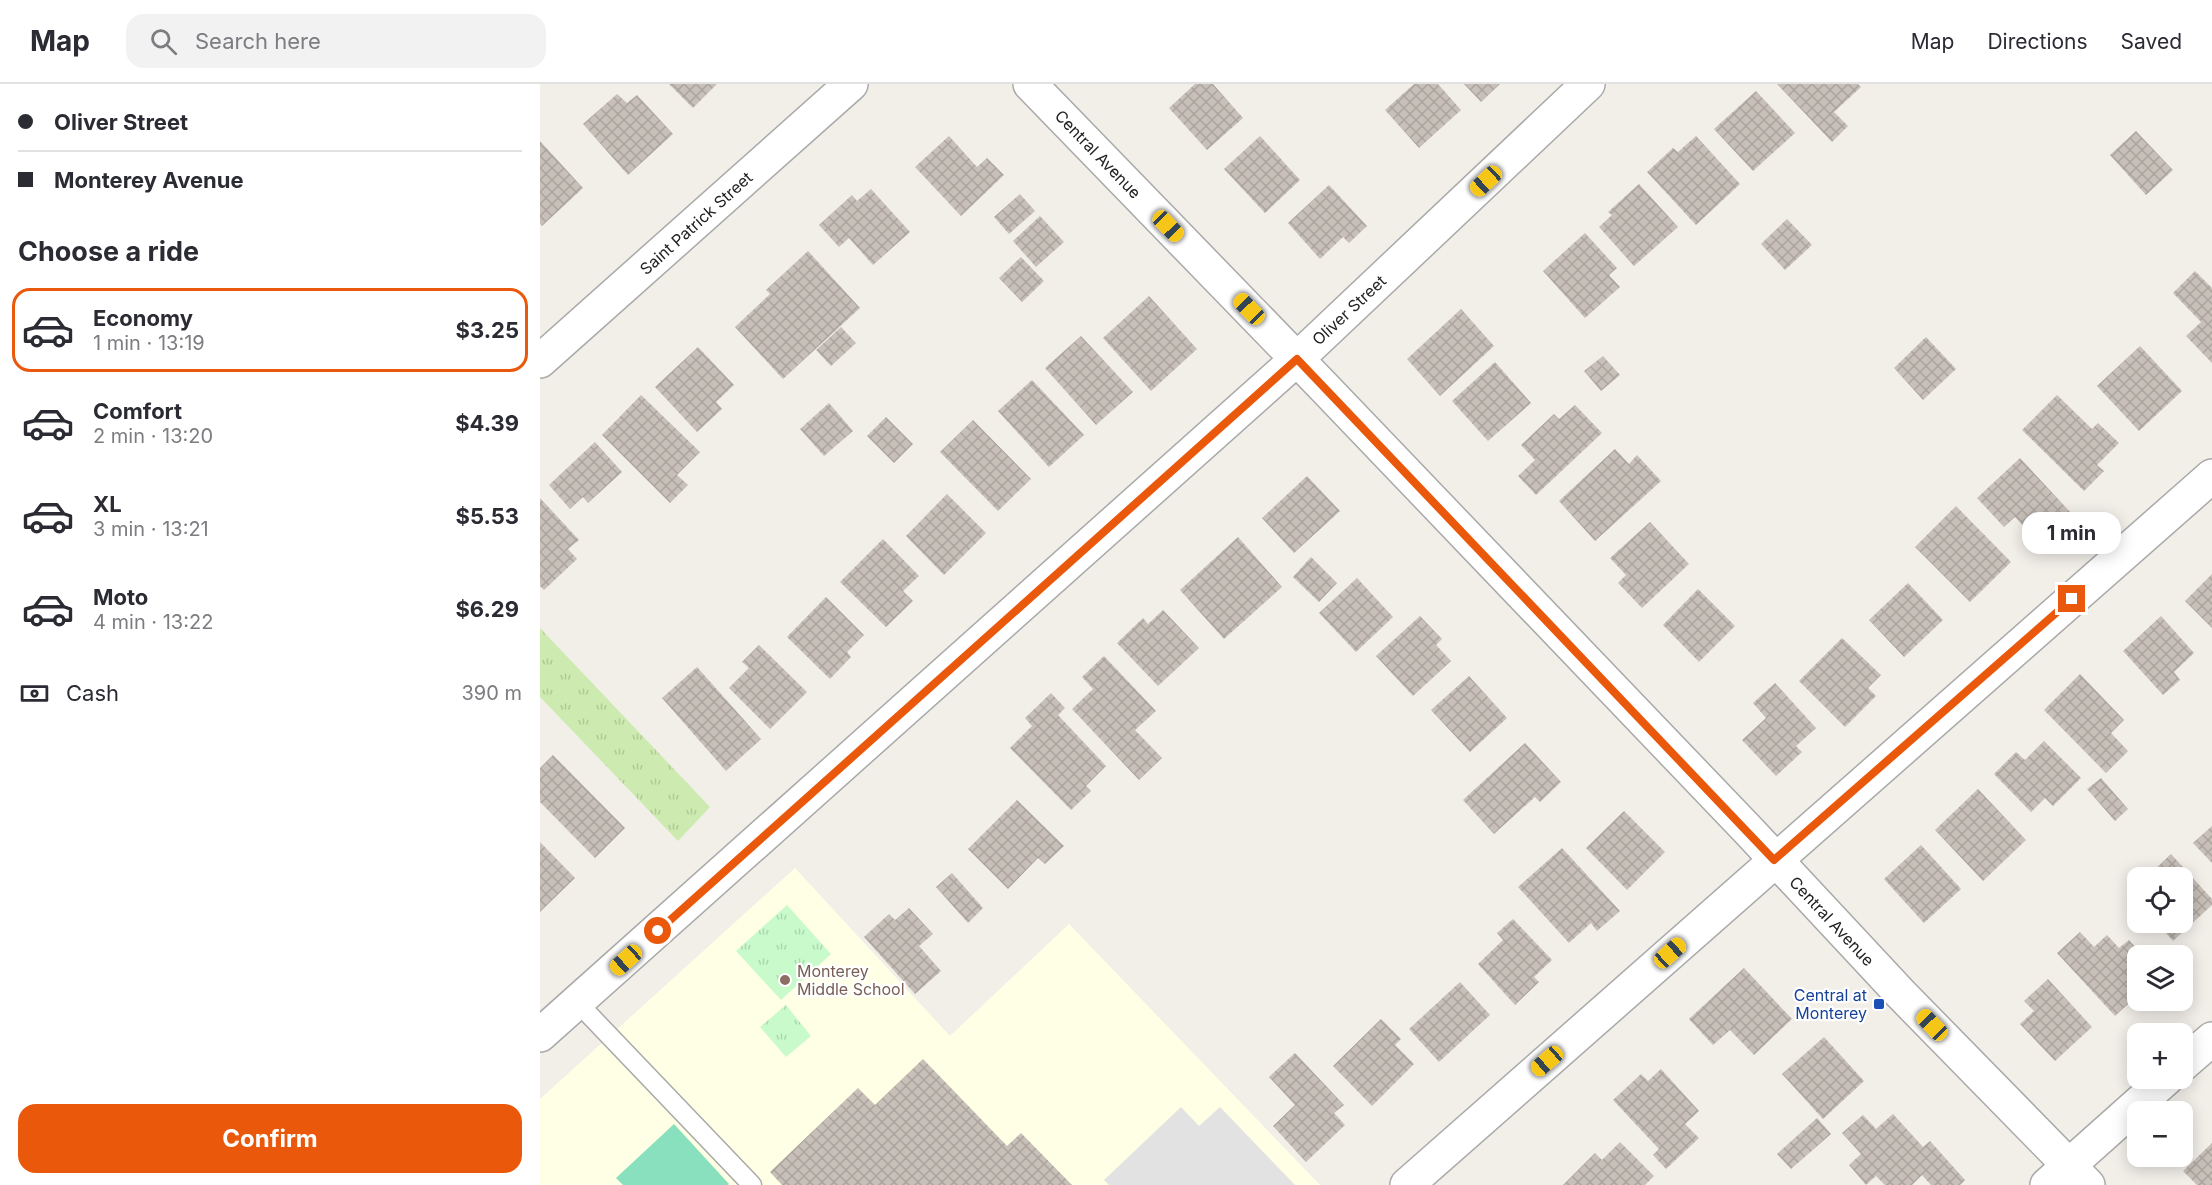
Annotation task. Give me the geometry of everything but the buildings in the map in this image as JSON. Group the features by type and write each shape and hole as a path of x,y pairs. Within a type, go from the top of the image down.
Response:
{"street":[{"name":"Saint Patrick Street","path":"540,361 851,84"},
{"name":"Central Avenue","path":"1030,84 1297,359 1774,860 2068,1178"},
{"name":"Oliver Street","path":"540,1035 1297,359 1588,84"},
{"path":"1407,1185 2212,476"},
{"path":"2193,1055 2212,1039"},
{"path":"2068,1178 2156,1089"}],"lane":[{"path":"578,1003 752,1185"}],"shaded area":[{"name":"Monterey Middle School","path":"795,868 950,1036 1069,924 1320,1185 540,1185 540,1099"},
{"path":"1181,1107 1199,1126 1220,1107 1295,1185 1109,1185 1104,1180"}],"green space":[{"path":"540,628 710,807 678,841 540,697"},
{"path":"787,905 831,954 781,1000 736,951"},
{"path":"786,1005 811,1036 786,1057 760,1027"},
{"path":"674,1124 728,1185 623,1185 616,1178"}],"place":[{"name":"Monterey Middle School","path":"785,980"},
{"name":"Central at Monterey","path":"1879,1004"}],"route":[{"path":"658,931 1297,359 1749,831 1774,860 2072,599"}]}
